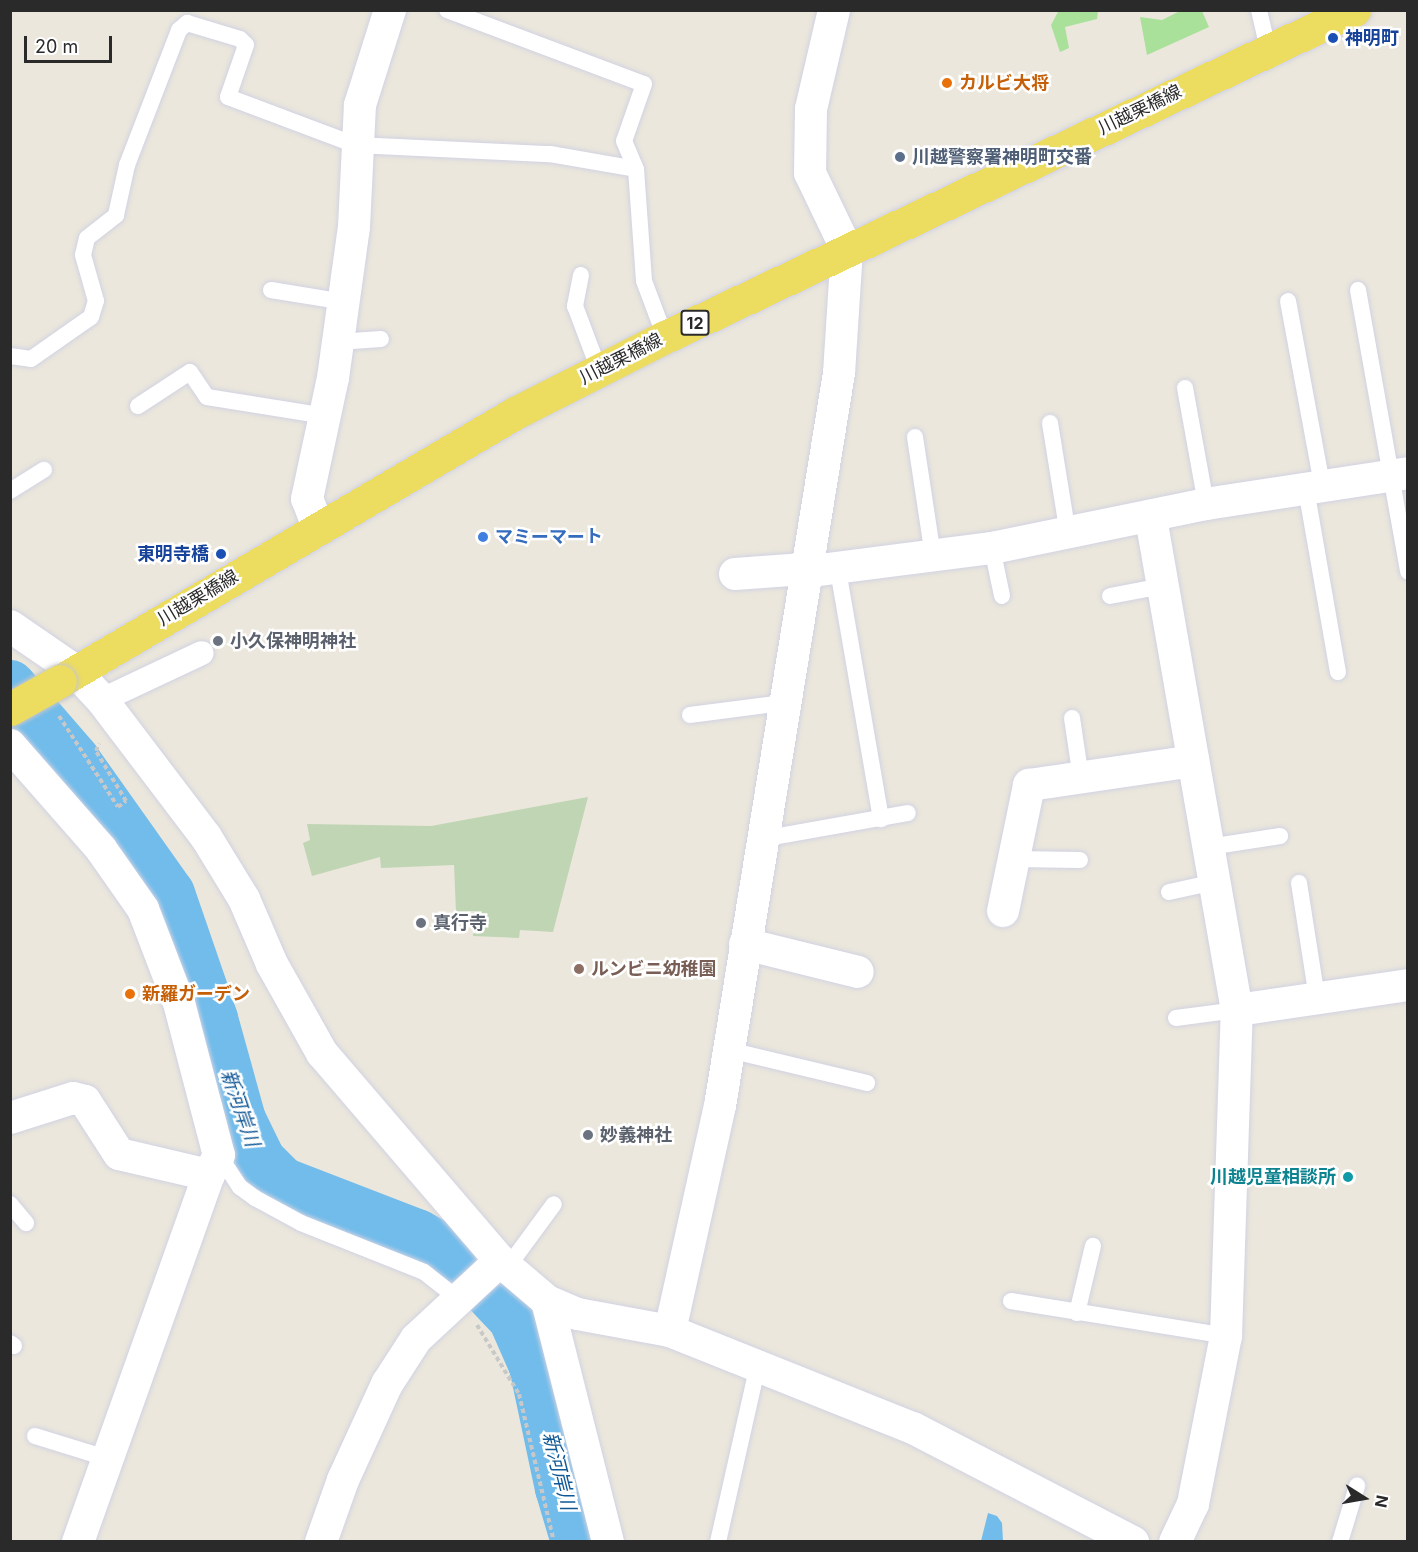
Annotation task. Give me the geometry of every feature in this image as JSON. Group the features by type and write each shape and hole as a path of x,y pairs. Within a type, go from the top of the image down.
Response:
{"main road":[{"name":"川越栗橋線","path":"10,709 62,687 318,527 463,442 599,370 1268,49 1354,10"}],"street":[{"path":"318,527 307,499 325,416 344,302 354,227 356,145 360,105 390,10"},
{"path":"670,1331 729,1050 804,571 839,373 848,250 810,173 810,109 834,10"},
{"path":"735,574 838,570 992,548 1151,518 1206,504 1399,474"},
{"path":"1151,518 1237,1010 1226,1336 1193,1504 1175,1542"},
{"path":"10,626 62,687 102,700 206,837 244,899 272,964 322,1053 499,1267 547,1301 577,1314 670,1331 758,1364 914,1428 1133,1542"},
{"path":"102,700 202,653"},
{"path":"10,745 101,849 143,909 179,1003 214,1165 167,1299 106,1458 78,1542"},
{"path":"1003,911 1029,785 1193,761"},
{"path":"746,944 858,972"},
{"path":"1237,1010 1407,984"},
{"path":"10,1118 73,1098 85,1101 119,1154 214,1165"},
{"path":"321,1542 343,1480 387,1384 416,1339 460,1295 499,1267"},
{"path":"547,1301 608,1542"}],"lane":[{"path":"447,10 644,84 624,141 636,169 644,281 665,337"},
{"path":"1259,10 1268,49"},
{"path":"10,356 31,359 91,317 96,301 83,255 87,238 116,215 127,165 179,30 187,23 240,39 246,45 228,97 356,145 550,154 636,169"},
{"path":"581,275 575,306 599,370"},
{"path":"271,290 344,302"},
{"path":"1358,291 1399,474 1407,572"},
{"path":"1288,301 1338,672"},
{"path":"338,342 381,339"},
{"path":"138,406 190,372 207,397 325,416"},
{"path":"1185,388 1206,504"},
{"path":"1050,423 1068,534"},
{"path":"915,437 933,556"},
{"path":"10,491 44,470"},
{"path":"992,548 1002,596"},
{"path":"838,570 880,819"},
{"path":"1110,596 1163,586"},
{"path":"690,715 783,703"},
{"path":"1072,718 1081,778"},
{"path":"762,839 908,813"},
{"path":"1209,847 1280,836"},
{"path":"1012,859 1080,860"},
{"path":"1169,892 1215,882"},
{"path":"1299,883 1317,998"},
{"path":"1176,1018 1237,1010"},
{"path":"729,1050 867,1083"},
{"path":"214,1165 255,1198 300,1223 424,1272 460,1295"},
{"path":"10,1204 26,1223"},
{"path":"499,1267 554,1204"},
{"path":"1077,1313 1093,1246"},
{"path":"1011,1301 1226,1336"},
{"path":"718,1542 758,1364"},
{"path":"35,1436 106,1458"},
{"path":"1340,1542 1357,1486"}],"path":[{"path":"62,687 118,807"},
{"path":"460,1295 494,1348 519,1394 554,1542"}],"green space":[{"path":"1059,10 1098,11 1097,19 1065,27 1069,48 1060,52 1051,25"},
{"path":"1180,11 1202,11 1209,27 1147,55 1140,17 1162,20"},
{"path":"588,797 553,932 520,930 519,938 473,936 474,911 456,912 454,865 381,868 380,857 312,876 303,843 310,840 307,824 431,826"}],"water":[{"path":"988,1513 997,1516 1002,1523 1003,1541 981,1541"}],"waterway":[{"name":"新河岸川","path":"10,686 74,760 169,894 212,1019 240,1120 260,1161 282,1183 417,1235 455,1256 514,1318 535,1366 561,1488 577,1542"}],"place":[{"name":"神明町","path":"1333,38"},
{"name":"カルビ大将","path":"947,83"},
{"name":"川越警察署神明町交番","path":"900,157"},
{"name":"マミーマート","path":"483,537"},
{"name":"東明寺橋","path":"221,554"},
{"name":"小久保神明神社","path":"218,641"},
{"name":"真行寺","path":"421,923"},
{"name":"ルンビニ幼稚園","path":"579,969"},
{"name":"新羅ガーデン","path":"130,994"},
{"name":"妙義神社","path":"588,1135"},
{"name":"川越児童相談所","path":"1348,1177"}]}
